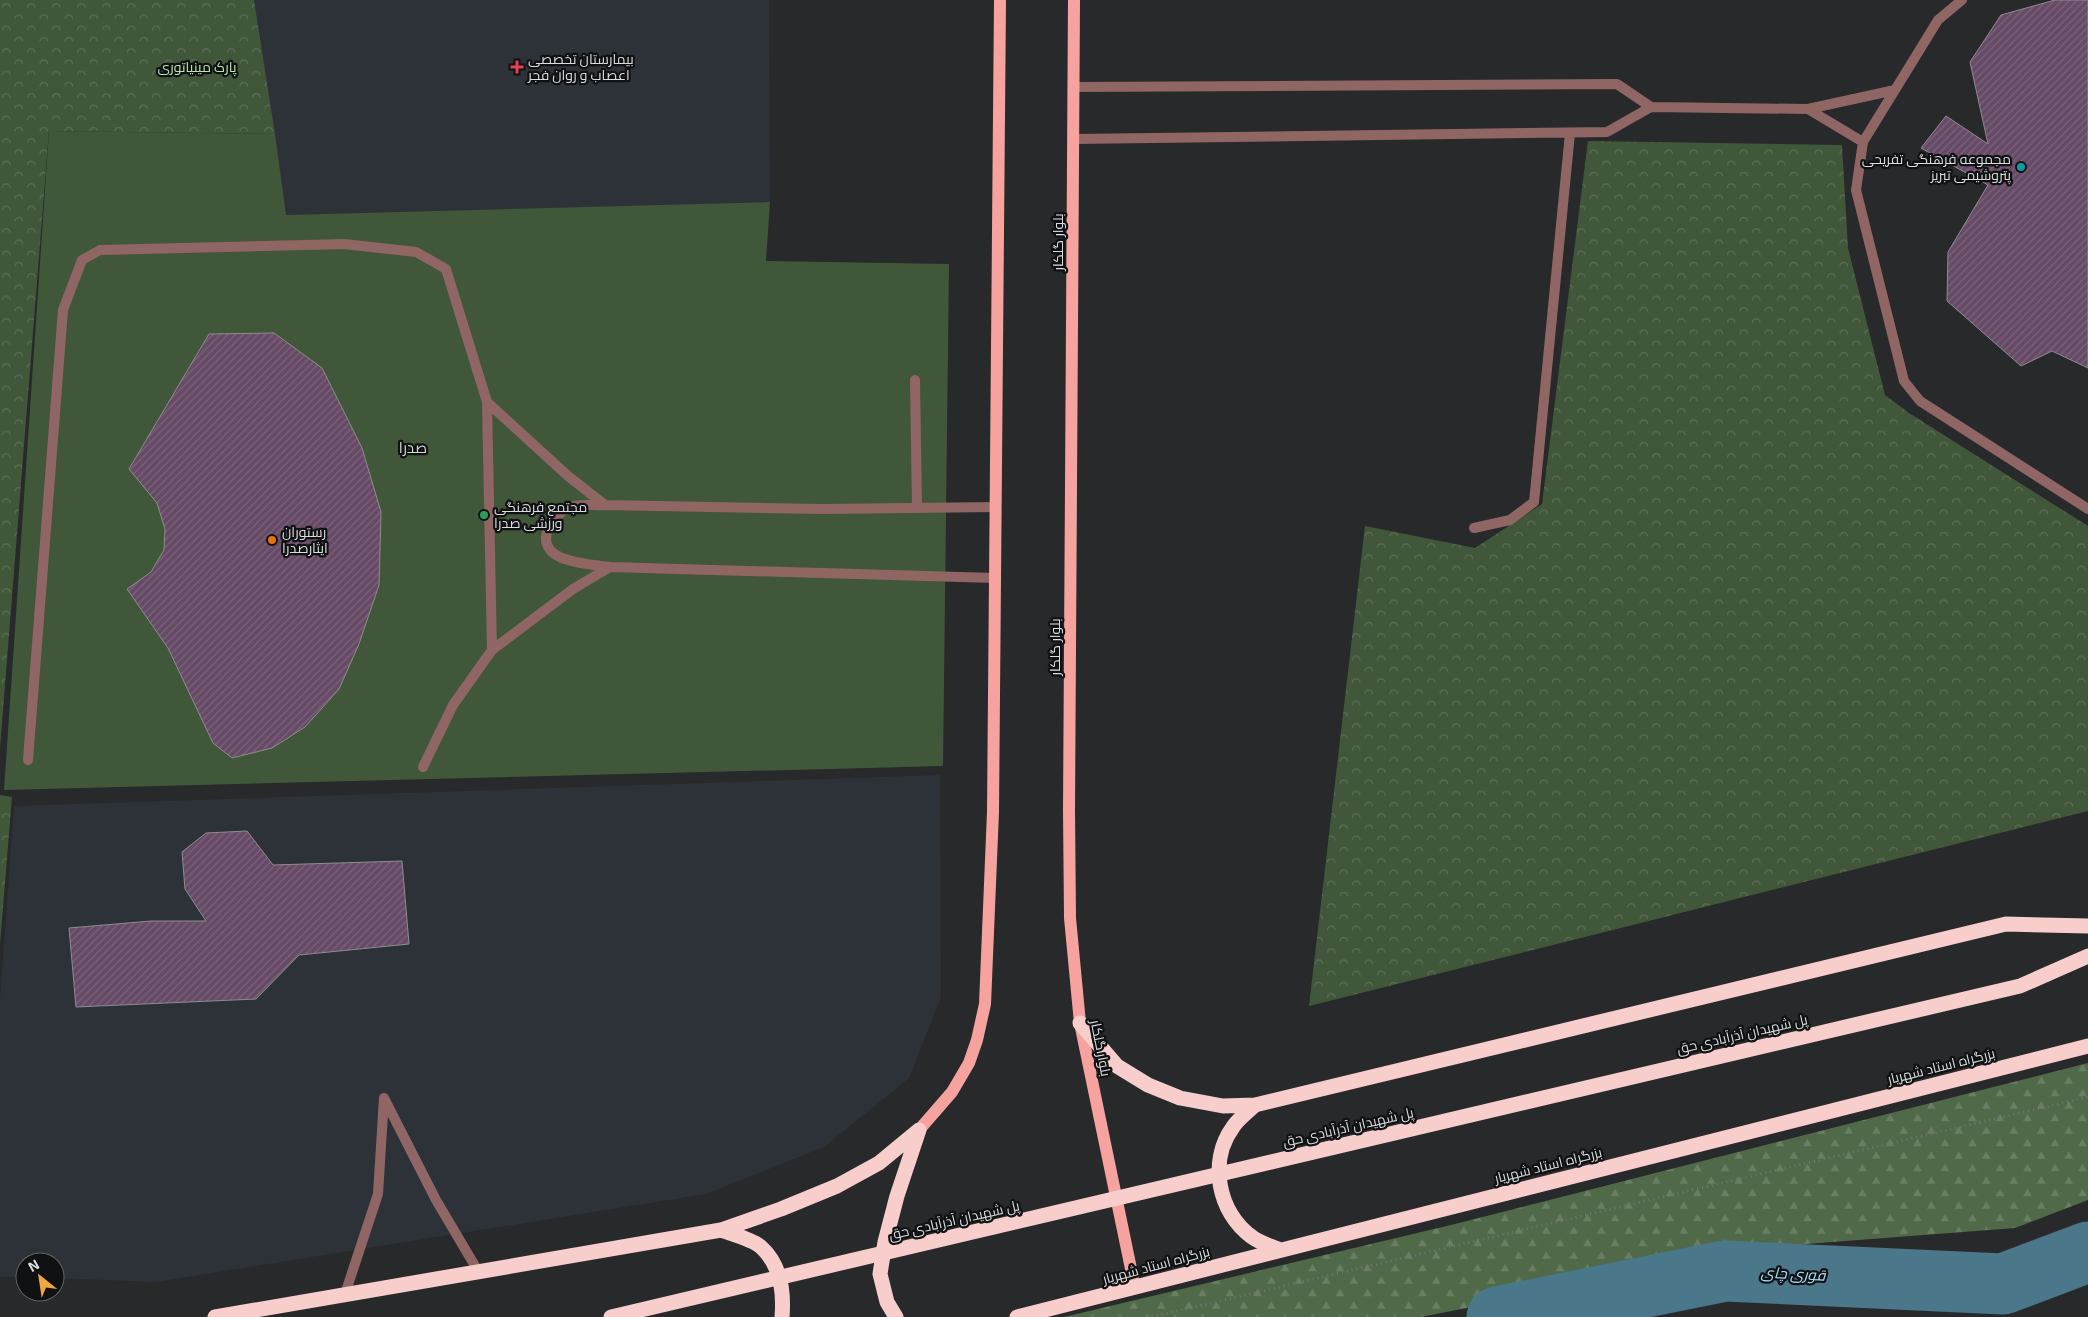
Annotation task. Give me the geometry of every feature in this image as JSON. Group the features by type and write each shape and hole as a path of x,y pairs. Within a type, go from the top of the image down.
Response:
{"highway":[{"path":"1080,1022 1117,1066 1148,1085 1180,1098 1223,1106 1255,1105 2006,924 2088,926"},
{"name":"پل شهیدان آذرآبادی حق","path":"611,1317 2020,986 2088,956"},
{"name":"بزرگراه استاد شهریار","path":"1017,1317 2088,1046"},
{"path":"1255,1105 1233,1127 1220,1155 1219,1186 1231,1215 1252,1237 1280,1250"},
{"path":"215,1317 721,1230 781,1209 837,1186 879,1163 919,1130"},
{"path":"896,1317 887,1302 880,1274 885,1242 897,1196 919,1130"},
{"path":"721,1230 761,1246 777,1270 784,1297 782,1317"}],"main road":[{"path":"919,1130 952,1092 969,1063 977,1040 985,1004 993,812 1000,0"},
{"name":"بلوار گلکار","path":"1074,0 1070,918 1080,1022 1136,1288"}],"lane":[{"path":"1962,0 1938,20 1863,142 1856,190 1904,381 1920,401 2088,509"},
{"path":"1073,87 1617,84 1651,107"},
{"path":"1074,139 1607,132 1651,107 1808,109 1895,90"},
{"path":"1808,109 1863,142"},
{"path":"1474,528 1510,520 1534,502 1570,133"},
{"path":"28,760 63,310 82,260 100,250 344,244 416,252 446,268 487,402 492,650"},
{"path":"915,380 917,508"},
{"path":"487,402 568,476 605,506"},
{"path":"995,578 610,568 573,562 551,551 546,539 549,528 557,516 572,506 823,510 996,507"},
{"path":"423,767 453,704 492,650 573,589 610,568"},
{"path":"345,1294 378,1194 384,1098 436,1200 478,1271"}],"path":[{"path":"1152,1317 2088,1097"}],"shaded area":[{"name":"بیمارستان تخصصی اعصاب و روان فجر","path":"254,0 769,0 770,202 285,215 275,134"},
{"path":"940,775 941,997 909,1078 824,1147 706,1194 156,1282 65,1278 65,1252 15,1252 15,1277 0,1277 0,998 14,806"}],"green space":[{"name":"پارک مینیاتوری","path":"0,0 254,0 275,134 49,131 0,748"},
{"name":"مجتمع فرهنگی ورزشی صدرا","path":"49,131 275,134 286,215 770,202 766,261 949,264 943,766 4,790"},
{"path":"1588,141 1842,145 1848,248 1885,395 1909,413 2088,526 2088,811 1309,1006 1365,526 1475,548 1542,504"},
{"path":"0,795 12,797 0,944"},
{"path":"2088,1063 2088,1200 2015,1228 1780,1246 1421,1317 1064,1317 1455,1224"}],"building":[{"name":"مجموعه فرهنگی تفریحی پتروشیمی تبریز","path":"2055,0 2088,0 2088,368 2052,351 2021,366 1947,301 1948,252 1988,185 1921,148 1946,116 1988,144 1970,62 2001,15"},
{"name":"رستوران ایثارصدرا","path":"274,333 322,368 362,448 381,512 379,585 359,644 339,689 305,727 272,748 232,758 213,743 168,648 127,589 151,572 164,550 165,529 157,503 129,469 209,334"},
{"path":"247,831 273,865 402,861 409,944 299,955 256,999 76,1007 69,928 151,921 206,921 185,889 182,852 206,833"}],"waterway":[{"name":"قوری چای","path":"1497,1317 1725,1271 2003,1284 2088,1252"}],"place":[{"name":"بیمارستان تخصصی اعصاب و روان فجر","path":"517,67"},
{"name":"مجموعه فرهنگی تفریحی پتروشیمی تبریز","path":"2021,167"},
{"name":"مجتمع فرهنگی ورزشی صدرا","path":"484,515"},
{"name":"رستوران ایثارصدرا","path":"272,540"}],"district":[{"name":"صدرا","path":"413,448"}]}
